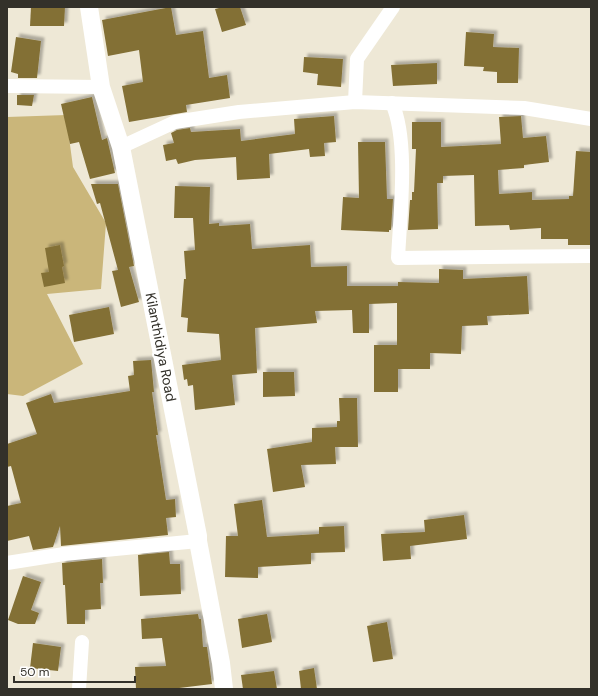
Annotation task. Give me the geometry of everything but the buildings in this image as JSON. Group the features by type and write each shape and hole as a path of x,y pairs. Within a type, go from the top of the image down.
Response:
{"street":[{"name":"Kilanthidiya Road","path":"90,7 101,87 121,147 197,528 198,541 221,663 224,689"},
{"path":"355,102 357,59 392,7"},
{"path":"7,86 101,87"},
{"path":"121,147 175,122 239,112 355,102 524,108 591,119"},
{"path":"392,103 398,116 401,149 401,198 398,258 591,256"},
{"path":"7,563 64,554 198,541"},
{"path":"80,689 82,642"}],"shaded area":[{"path":"66,115 73,167 106,223 101,289 47,294 83,364 23,396 7,394 7,117"}]}
